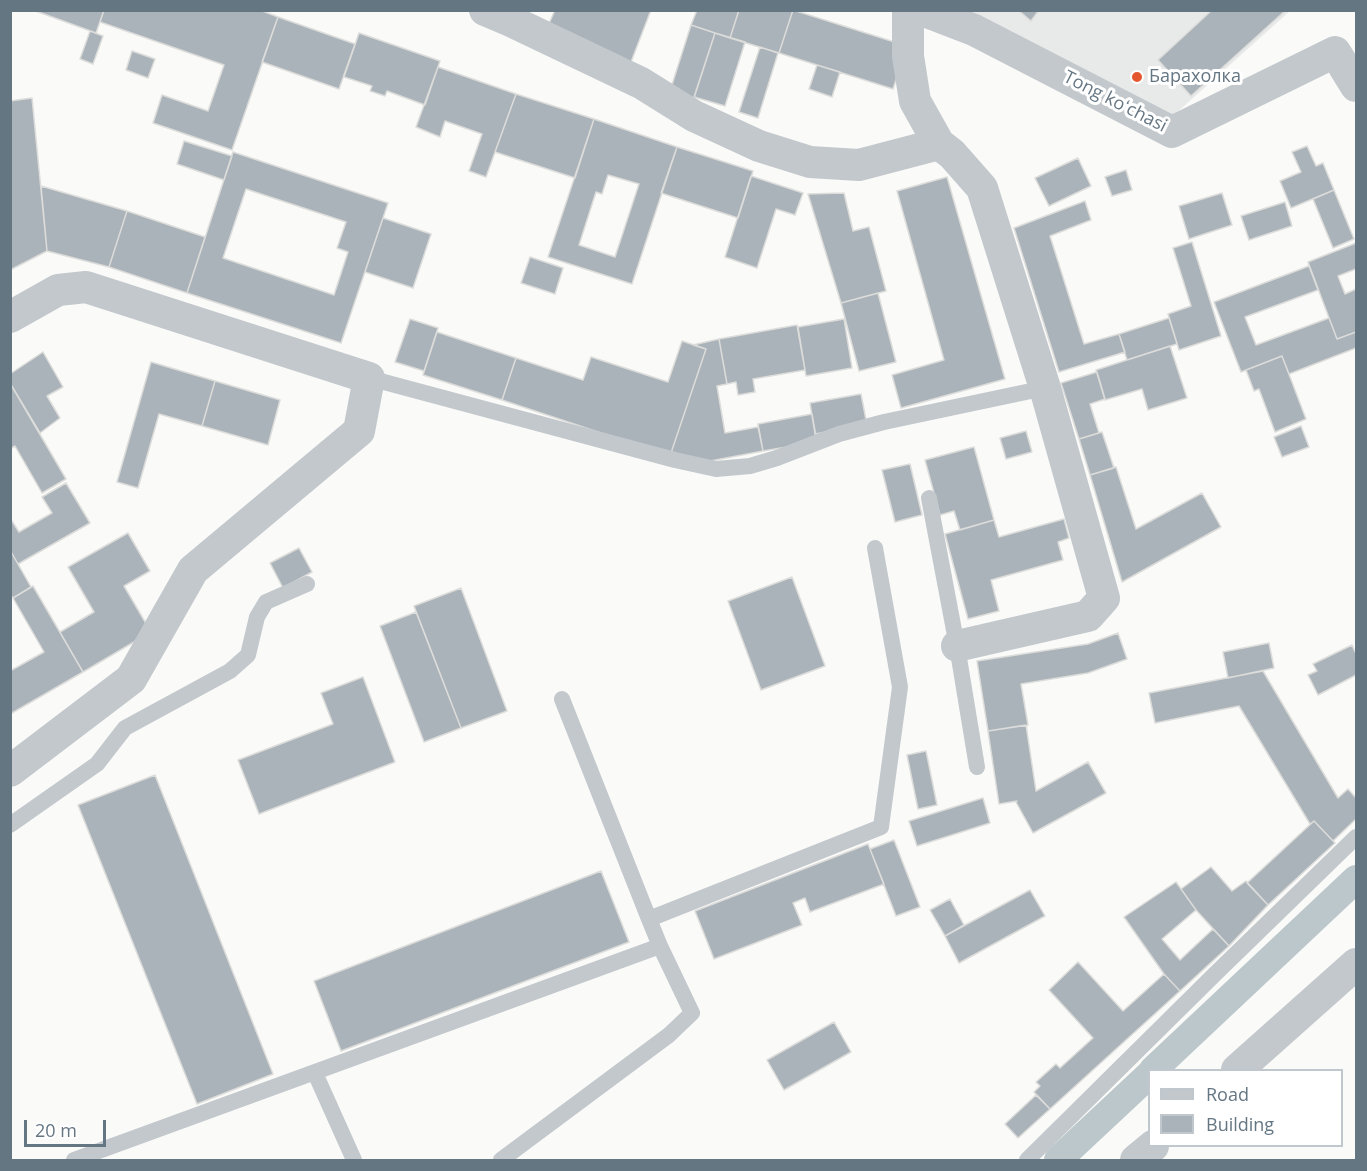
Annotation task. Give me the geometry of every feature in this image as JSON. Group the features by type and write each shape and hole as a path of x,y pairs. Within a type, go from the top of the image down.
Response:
{"street":[{"path":"908,10 908,56 915,101 939,144 952,154 982,188 1045,388 1104,598 1088,616 957,646"},
{"name":"Tong koʻchasi","path":"922,10 974,30 1172,132 1335,52 1356,86"},
{"path":"504,14 641,83 694,116 759,146 810,162 858,165 939,144"},
{"path":"10,317 58,290 86,287 369,378 359,431 193,570 131,679 10,771"},
{"path":"1239,1069 1356,964"},
{"path":"1136,1161 1152,1147"}],"lane":[{"path":"369,378 716,469 750,466 839,434 884,422 1045,388"},
{"path":"929,498 977,767"},
{"path":"649,919 881,827 900,687 875,548"},
{"path":"10,825 97,764 124,728 230,671 248,655 257,617 266,602 307,584"},
{"path":"501,1161 669,1035 692,1013 660,946 562,699"},
{"path":"1027,1161 1356,837"},
{"path":"74,1161 660,946"},
{"path":"315,1073 354,1161"}],"shaded area":[{"name":"Барахолка","path":"904,11 1290,11 1164,124"}],"building":[{"path":"33,10 104,10 96,33"},
{"path":"104,10 260,10 278,17 232,150 153,123 162,95 208,111 224,65 100,22"},
{"path":"555,10 651,10 631,62 547,28"},
{"path":"697,10 739,10 730,38 691,25"},
{"path":"739,10 793,10 779,53 730,38"},
{"path":"793,10 907,46 893,89 779,53"},
{"path":"1018,10 1039,10 1031,21"},
{"path":"1212,10 1286,10 1191,96 1158,60"},
{"path":"278,17 355,44 339,89 262,62"},
{"path":"691,25 715,33 694,98 670,91"},
{"path":"90,31 103,36 93,64 80,59"},
{"path":"359,33 440,61 425,105 387,91 385,96 370,91 372,86 344,77"},
{"path":"715,33 745,42 725,106 694,97"},
{"path":"760,47 778,53 758,118 739,112"},
{"path":"132,51 155,59 148,78 126,70"},
{"path":"817,65 840,72 832,97 809,89"},
{"path":"438,67 516,94 486,177 469,171 482,134 445,121 440,137 416,127"},
{"path":"516,94 594,119 575,178 495,152"},
{"path":"32,98 47,251 10,270 10,101"},
{"path":"594,119 677,147 632,284 548,257","holes":["608,175 639,184 615,257 579,245 596,192 602,194"]},
{"path":"184,141 232,156 224,180 177,164"},
{"path":"1307,146 1316,166 1323,163 1334,190 1291,208 1280,181 1301,172 1292,152"},
{"path":"677,147 753,171 738,218 661,193"},
{"path":"233,152 388,203 341,343 187,293","holes":["246,189 346,222 337,248 348,252 334,295 223,258"]},
{"path":"1078,158 1091,186 1049,206 1035,178"},
{"path":"1126,170 1132,190 1112,196 1105,177"},
{"path":"751,176 803,193 795,215 776,209 757,268 725,257"},
{"path":"947,177 1005,379 901,408 892,375 944,360 897,191"},
{"path":"41,186 127,211 109,267 47,251"},
{"path":"1334,190 1354,239 1333,248 1313,199"},
{"path":"844,193 853,231 869,227 886,291 841,303 808,194"},
{"path":"1222,193 1232,225 1189,239 1179,206"},
{"path":"1085,201 1091,220 1050,236 1084,344 1119,334 1125,352 1059,372 1014,228"},
{"path":"1285,202 1292,226 1249,240 1241,216"},
{"path":"127,211 205,237 187,293 109,267"},
{"path":"383,218 431,234 413,288 365,272"},
{"path":"1192,242 1221,336 1179,350 1168,314 1191,306 1173,248"},
{"path":"1356,243 1356,269 1338,276 1345,294 1356,289 1356,332 1337,339 1308,262"},
{"path":"530,257 563,268 555,294 521,283"},
{"path":"1309,266 1318,290 1245,317 1256,345 1329,318 1337,339 1356,332 1356,348 1289,374 1282,356 1241,372 1214,302"},
{"path":"878,293 896,362 859,371 841,303"},
{"path":"1169,318 1177,344 1127,360 1119,334"},
{"path":"410,319 438,328 424,371 395,362"},
{"path":"844,319 852,368 806,376 798,327"},
{"path":"797,325 805,370 753,379 755,392 738,395 736,382 727,384 719,339"},
{"path":"437,332 516,358 502,400 423,375"},
{"path":"719,339 727,384 717,386 725,433 758,427 763,451 705,462 670,456 706,349 693,345"},
{"path":"682,341 706,349 670,456 502,400 516,358 583,380 591,357 668,382"},
{"path":"1170,346 1187,398 1148,410 1142,389 1105,400 1096,370"},
{"path":"43,352 63,387 47,396 60,418 40,433 10,383 10,374"},
{"path":"1282,356 1306,419 1275,432 1259,389 1254,391 1246,370"},
{"path":"151,362 215,381 202,426 159,414 138,488 117,482"},
{"path":"1097,372 1105,399 1090,404 1099,433 1079,439 1061,383"},
{"path":"215,381 280,400 268,445 202,426"},
{"path":"10,383 66,479 42,493 15,446 10,449"},
{"path":"861,394 867,425 815,434 810,403"},
{"path":"812,414 817,442 763,451 758,424"},
{"path":"1301,426 1309,447 1282,457 1274,437"},
{"path":"1026,431 1032,452 1006,459 1000,438"},
{"path":"1102,432 1114,468 1090,475 1079,439"},
{"path":"974,447 994,520 960,530 954,511 940,515 925,460"},
{"path":"910,464 922,515 895,522 882,470"},
{"path":"1116,467 1136,529 1202,493 1221,527 1122,582 1090,475"},
{"path":"66,483 90,523 18,564 10,550 10,518 19,532 52,513 42,497"},
{"path":"1064,519 1069,538 1058,542 1063,560 991,580 999,611 968,619 945,534 994,520 999,537"},
{"path":"128,533 150,571 124,586 151,632 83,672 60,632 94,612 68,567"},
{"path":"299,548 312,572 283,588 270,563"},
{"path":"10,550 31,587 13,598 10,594"},
{"path":"792,577 825,666 761,690 728,601"},
{"path":"33,586 83,672 12,713 10,709 10,671 44,652 13,598"},
{"path":"461,588 507,711 461,728 414,606"},
{"path":"416,612 461,728 424,742 380,626"},
{"path":"1118,633 1127,659 1088,673 1021,684 1028,725 988,731 977,661 1088,644"},
{"path":"1269,643 1274,668 1228,678 1223,652"},
{"path":"1352,645 1356,651 1356,675 1318,695 1308,675 1317,671 1313,664"},
{"path":"1263,671 1338,798 1348,789 1356,798 1356,819 1333,841 1314,821 1310,824 1239,706 1155,723 1149,693"},
{"path":"363,677 395,762 259,814 238,760 333,724 321,693"},
{"path":"1026,725 1036,791 1088,762 1106,793 1033,833 1017,801 999,804 988,731"},
{"path":"926,751 937,805 918,809 907,755"},
{"path":"155,775 273,1074 197,1104 78,805"},
{"path":"983,798 990,823 917,846 909,821"},
{"path":"1314,821 1335,843 1268,905 1247,883"},
{"path":"894,840 920,907 896,916 870,849"},
{"path":"868,844 884,884 810,912 805,898 793,903 802,925 714,959 695,911"},
{"path":"1211,867 1232,891 1246,881 1268,905 1229,946 1196,910 1181,889"},
{"path":"601,871 629,942 341,1051 314,981"},
{"path":"1176,882 1196,910 1162,939 1180,960 1213,929 1229,946 1180,991 1164,974 1124,917"},
{"path":"1030,890 1045,916 959,963 945,936"},
{"path":"950,899 964,925 945,936 930,910"},
{"path":"1078,962 1123,1011 1164,974 1180,991 1050,1109 1034,1092 1040,1086 1036,1082 1056,1064 1060,1068 1093,1038 1049,990"},
{"path":"834,1022 851,1052 784,1090 767,1060"},
{"path":"1036,1095 1050,1109 1018,1138 1005,1124"}],"waterway":[{"path":"1154,1069 1356,879"},
{"path":"1058,1160 1148,1076"}],"place":[{"name":"Барахолка","path":"1137,77"}]}
